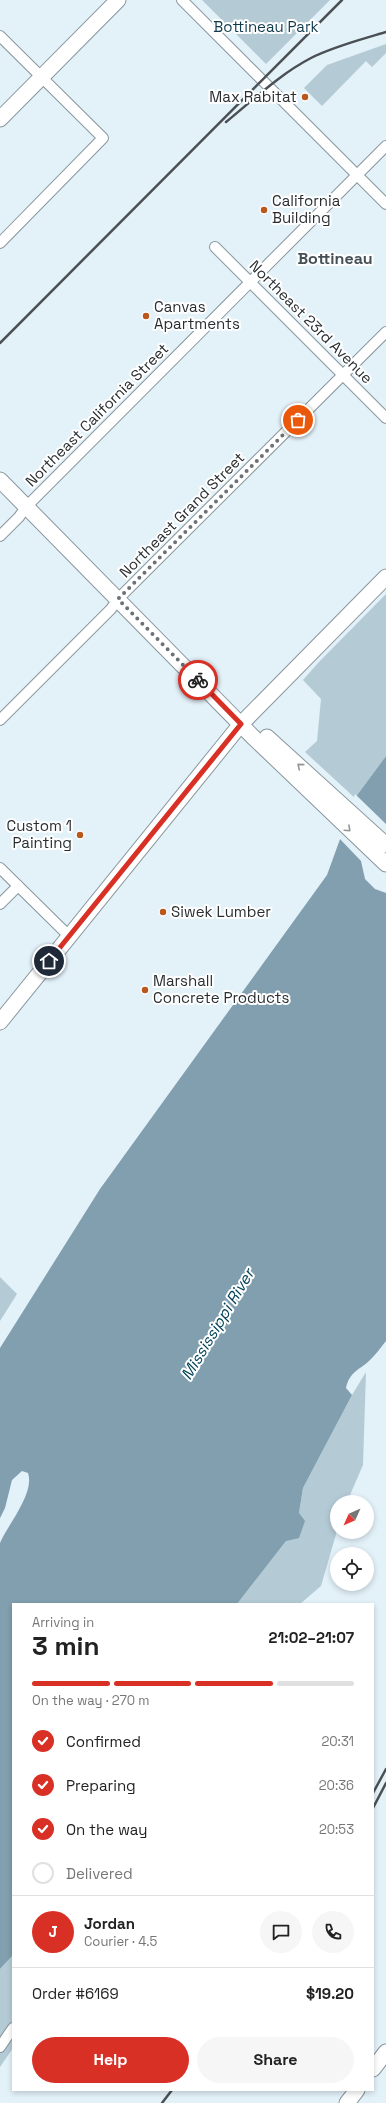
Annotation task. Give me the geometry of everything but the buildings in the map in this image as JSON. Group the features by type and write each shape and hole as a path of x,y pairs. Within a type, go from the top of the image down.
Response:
{"street":[{"path":"0,119 118,0"},
{"path":"182,0 386,204"},
{"path":"0,36 103,138 0,243"},
{"name":"Northeast California Street","path":"0,536 19,517 26,507 386,146"},
{"name":"Northeast 23rd Avenue","path":"215,247 386,418"},
{"name":"Northeast Grand Street","path":"0,720 111,609 118,599 386,332"},
{"path":"0,480 241,724 325,797 386,845"},
{"path":"0,1022 241,724 386,577"},
{"path":"325,797 386,864"},
{"path":"0,868 69,936"},
{"path":"0,904 18,886"},
{"path":"0,2047 12,2029"},
{"path":"374,2068 386,2052"},
{"path":"348,2103 356,2091"}],"green space":[{"name":"Bottineau Park","path":"202,0 330,0 266,64"},
{"path":"386,44 386,53 372,67 366,61 322,106 304,88 327,65"},
{"path":"386,594 386,756 355,798 305,752 317,741 321,699 303,680"},
{"path":"0,1277 17,1294 0,1321"},
{"path":"366,1372 363,1465 350,1495 330,1495 330,1539 335,1539 332,1547 330,1547 330,1555 321,1586 301,1603 238,1603 286,1541 299,1513 303,1488 352,1395"},
{"path":"12,1956 12,2049 0,2067 0,1969"}],"water":[{"name":"Mississippi River","path":"386,756 386,1341 368,1362 350,1377 346,1388 352,1395 303,1488 299,1513 305,1521 299,1538 286,1541 238,1603 12,1603 12,1956 0,1969 0,1543 20,1508 28,1490 29,1481 28,1473 22,1471 12,1480 5,1508 0,1518 0,1348 100,1189 327,875 355,798"}],"pier":[{"path":"355,794 386,824 386,893 375,889 365,879 361,861 339,838"}],"railway":[{"path":"0,343 342,0"},
{"path":"226,122 278,79 300,64 338,47 386,32"},
{"path":"374,1791 386,1769"},
{"path":"374,1806 386,1783"},
{"path":"162,2103 171,2091"}],"way so far":[{"path":"198,680 118,599 298,420"}],"place":[{"name":"Max Rabitat","path":"305,97"},
{"name":"California Building","path":"264,210"},
{"name":"Canvas Apartments","path":"146,316"},
{"name":"Custom 1 Painting","path":"80,835"},
{"name":"Siwek Lumber","path":"163,912"},
{"name":"Marshall Concrete Products","path":"145,990"}],"district":[{"name":"Bottineau","path":"335,258"}],"route":[{"path":"49,961 241,724 198,680"}]}
